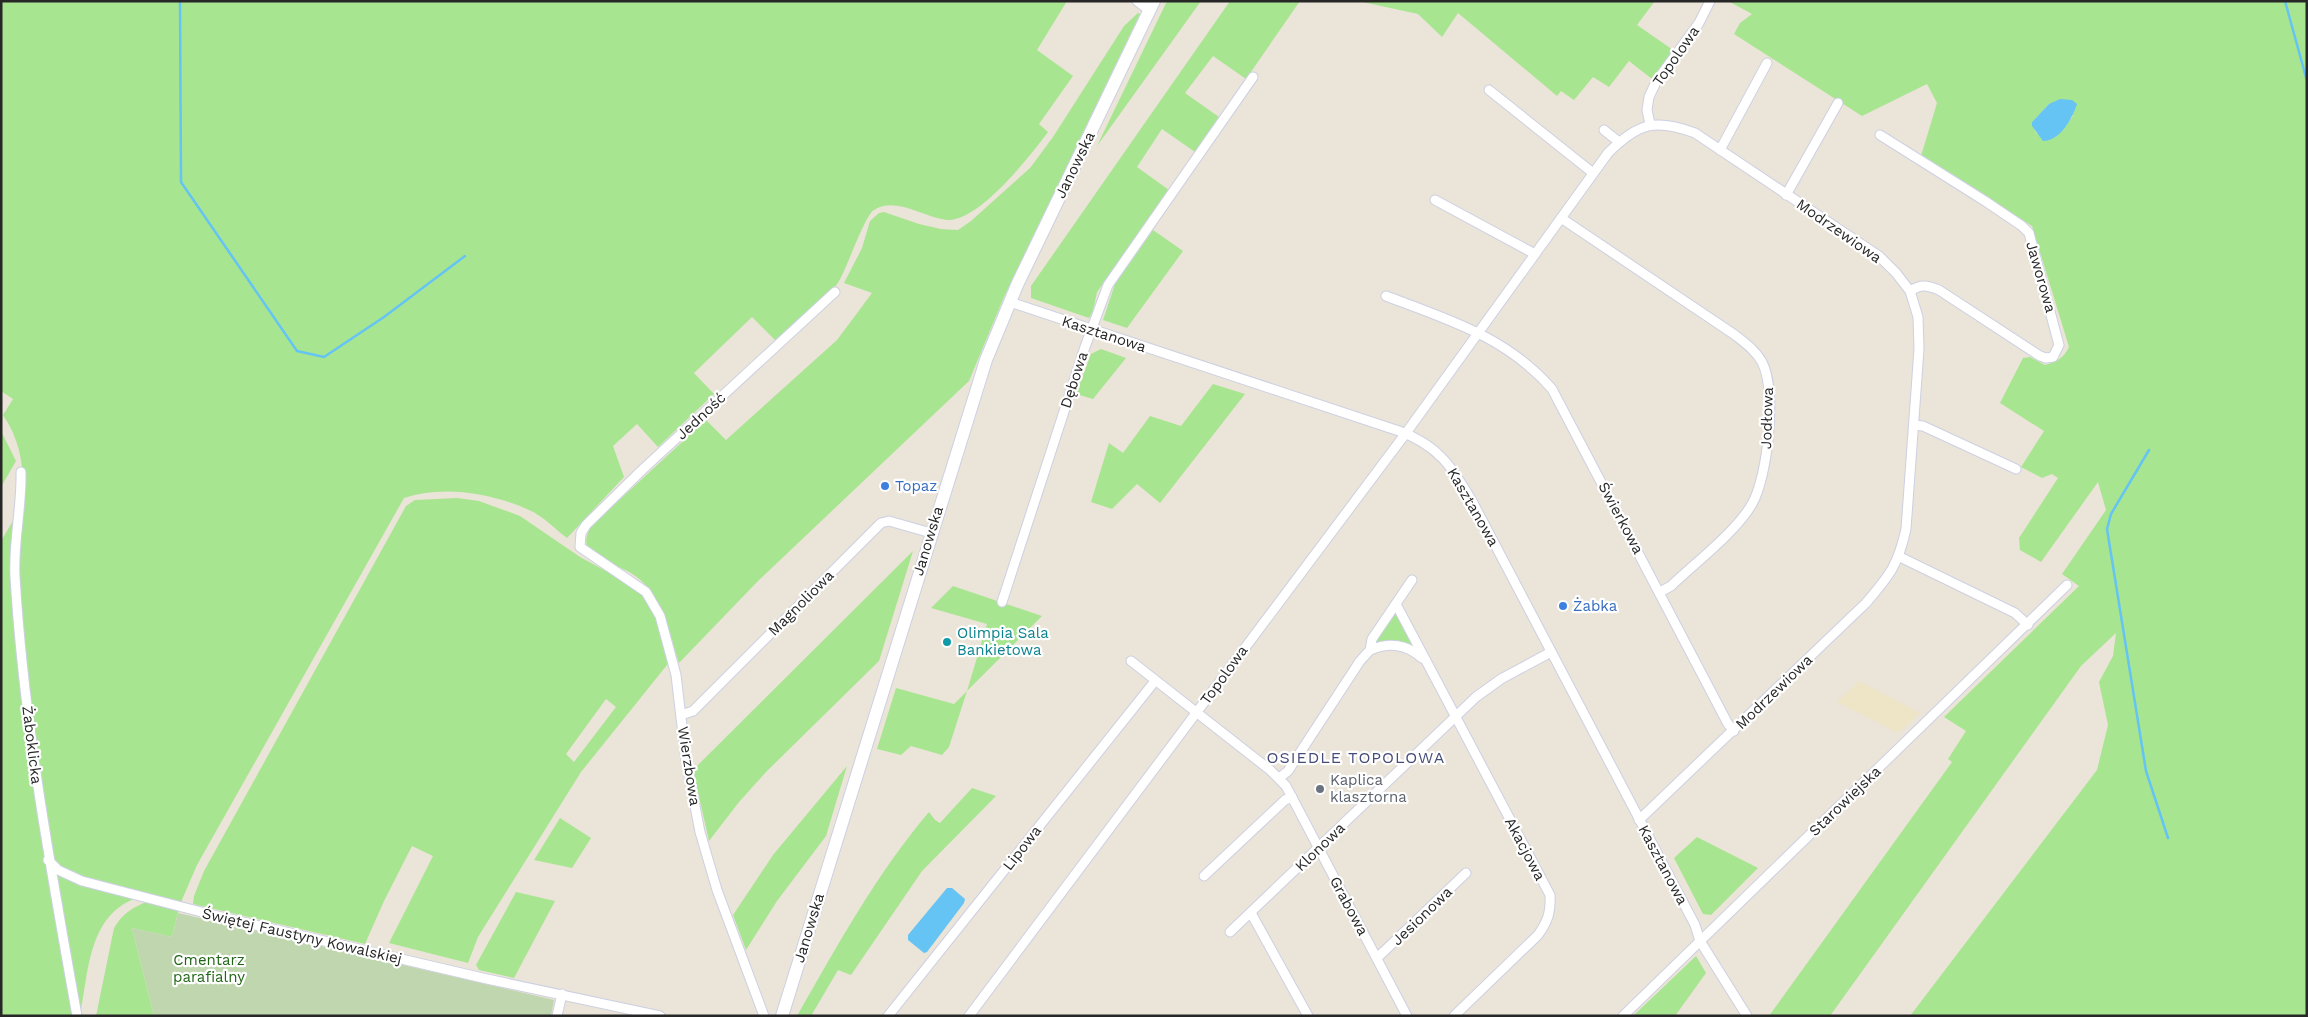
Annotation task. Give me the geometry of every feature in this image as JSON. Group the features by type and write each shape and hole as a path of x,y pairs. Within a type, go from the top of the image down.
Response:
{"main road":[{"name":"Janowska","path":"782,1016 979,379 1010,302 1152,6"}],"street":[{"path":"1137,1 1152,6"},
{"name":"Topolowa","path":"969,1016 1406,433 1593,173 1625,136 1650,124 1647,110 1649,97 1656,82 1699,23 1710,1"},
{"path":"1720,150 1767,63"},
{"name":"Dębowa","path":"1002,602 1108,285 1253,77"},
{"path":"1489,90 1593,173"},
{"name":"Modrzewiowa","path":"1786,195 1838,102"},
{"name":"Modrzewiowa","path":"1639,820 1866,603 1886,580 1900,556 1906,529 1918,349 1918,317 1910,291 1896,273 1878,256 1695,133 1681,128 1650,124"},
{"path":"1604,130 1619,142"},
{"name":"Jaworowa","path":"1880,135 1985,201 2022,226 2029,233 2055,326 2059,345 2057,353 2053,357 2046,358 2040,356 1928,285 1917,287 1910,291"},
{"path":"1435,200 1535,254"},
{"name":"Jodłowa","path":"1561,218 1754,350 1762,363 1769,382 1770,397 1764,467 1760,486 1752,504 1740,520 1671,586 1660,592"},
{"name":"Jedność","path":"580,547 581,533 586,525 642,470 835,292"},
{"path":"1386,296 1478,332"},
{"name":"Kasztanowa","path":"1010,302 1406,433 1434,449 1458,476 1639,820 1700,941 1747,1016"},
{"name":"Świerkowa","path":"1478,332 1513,352 1535,370 1552,389 1734,731"},
{"path":"1914,425 1923,426 2016,469"},
{"name":"Żaboklicka","path":"21,472 22,495 15,575 21,658 48,860 77,1016"},
{"name":"Magnoliowa","path":"681,715 693,711 881,523 889,521 931,533"},
{"name":"Wierzbowa","path":"580,547 634,582 653,601 660,616 673,662 686,760 702,840 717,890 764,1016"},
{"path":"1900,556 2015,613 2028,625"},
{"path":"1279,778 1288,771 1360,661 1370,650 1372,640 1412,580"},
{"name":"Starowiejska","path":"1623,1016 2067,586"},
{"name":"Akacjowa","path":"1396,604 1550,895 1551,910 1547,923 1538,935 1454,1016"},
{"name":"Akacjowa","path":"1370,650 1382,645 1396,644 1412,649 1426,661"},
{"name":"Klonowa","path":"1230,932 1476,697 1501,679 1551,652"},
{"name":"Grabowa","path":"1131,661 1279,778 1292,797 1407,1016"},
{"name":"Lipowa","path":"888,1016 1155,681"},
{"path":"1204,876 1285,800 1292,797"},
{"name":"Świętej Faustyny Kowalskiej","path":"48,860 58,870 82,881 212,916 660,1016"},
{"name":"Jesionowa","path":"1377,958 1466,873"},
{"path":"1251,913 1308,1016"},
{"path":"558,1016 562,994"}],"shaded area":[{"path":"1859,681 1920,713 1898,733 1837,702"}],"green space":[{"path":"1,1 1067,1 1037,50 1073,76 1039,124 1048,132 1003,186 974,210 960,218 947,220 901,206 883,206 874,210 861,231 839,281 809,312 775,340 752,317 694,373 714,394 658,447 637,424 613,446 624,477 567,538 534,513 514,504 483,495 435,492 404,498 197,865 181,902 92,883 75,876 61,867 51,856 32,719 18,581 23,476 20,455 14,435 3,415 13,399 1,391"},
{"path":"1167,1 1201,1 1097,146"},
{"path":"1230,1 1300,1 1246,79 1213,56 1185,93 1219,117 1195,152 1162,129 1137,167 1169,190 1097,292 1093,311 1089,318 1031,298 1031,286"},
{"path":"1358,1 1655,1 1637,25 1673,50 1652,79 1629,61 1609,87 1593,77 1574,100 1561,91 1557,96 1458,13 1442,37 1418,14"},
{"path":"1728,1 2307,1 2307,1016 1910,1016 2097,770 2108,725 2099,682 2113,656 2116,633 2081,666 1830,1016 1769,1016 1952,762 1948,759 1966,731 1944,717 2079,586 2062,574 2106,510 2098,482 2041,562 2020,550 2019,538 2058,478 2052,474 2042,478 2021,467 2044,431 2000,403 2023,358 2030,357 2045,365 2059,359 2069,347 2032,226 1921,156 1937,103 1927,84 1862,116 1734,34 1740,23 1752,14","holes":["2049,104 2073,116 2056,137 2036,133 2032,122"]},
{"path":"1138,13 1140,14 1004,297 969,381 758,581 679,663 667,625 650,590 631,573 604,561 590,551 586,542 591,526 706,420 726,440 837,340 872,293 844,283 862,248 870,221 879,213 884,212 941,229 958,230 971,221 1030,168 1053,137 1124,26"},
{"path":"1153,230 1183,251 1127,328 1103,320 1115,284"},
{"path":"1101,349 1126,358 1093,399 1076,394 1091,354"},
{"path":"1213,384 1245,394 1160,503 1137,484 1112,509 1091,502 1109,443 1123,453 1150,416 1181,426"},
{"path":"1,431 16,461 1,487"},
{"path":"457,498 479,501 520,516 580,557 639,589 655,611 668,658 667,665 581,772 478,937 468,963 389,943 433,856 412,846 365,944 193,904 194,896 204,871 406,506 415,500","holes":["606,699 616,707 574,762 566,754"]},
{"path":"17,514 18,662 25,724 60,950 73,1016 1,1016 1,541"},
{"path":"913,551 879,661 767,771 739,802 709,841 693,770"},
{"path":"953,586 1042,616 967,691 987,624 931,608"},
{"path":"1395,611 1412,644 1391,641 1376,642"},
{"path":"896,688 954,704 967,691 949,747 942,755 911,746 901,755 877,749"},
{"path":"847,766 826,836 777,901 746,950 733,915 773,855"},
{"path":"972,788 996,796 922,871 851,975 838,970 811,1016 797,1016 875,885 910,835 929,812 940,823"},
{"path":"560,818 591,838 572,868 534,860"},
{"path":"1697,837 1758,868 1711,915 1703,914 1674,858"},
{"path":"51,866 139,897 122,905 110,916 100,930 89,963 80,1016"},
{"path":"516,892 555,901 514,978 479,970 476,965"},
{"path":"149,901 179,908 172,937 132,928 154,1016 96,1016 114,928 129,911"},
{"name":"Cmentarz parafialny","path":"178,913 554,1000 551,1016 154,1016 132,928 172,937"},
{"path":"1696,956 1706,973 1675,1016 1633,1016"}],"water":[{"path":"2060,99 2072,100 2077,104 2075,110 2069,122 2060,133 2049,140 2043,141 2032,126 2032,122 2049,104"},
{"path":"947,888 952,888 965,899 964,903 927,952 924,953 908,940 908,935"}],"waterway":[{"path":"180,1 181,182 297,351 324,357 384,317 465,256"},
{"path":"2285,1 2307,81"},
{"path":"2149,450 2111,514 2107,529 2146,771 2168,838"}],"place":[{"name":"Topaz","path":"885,486"},
{"name":"Żabka","path":"1563,606"},
{"name":"Olimpia Sala Bankietowa","path":"947,642"},
{"name":"Kaplica klasztorna","path":"1320,789"}],"district":[{"name":"OSIEDLE TOPOLOWA","path":"1356,757"}]}
